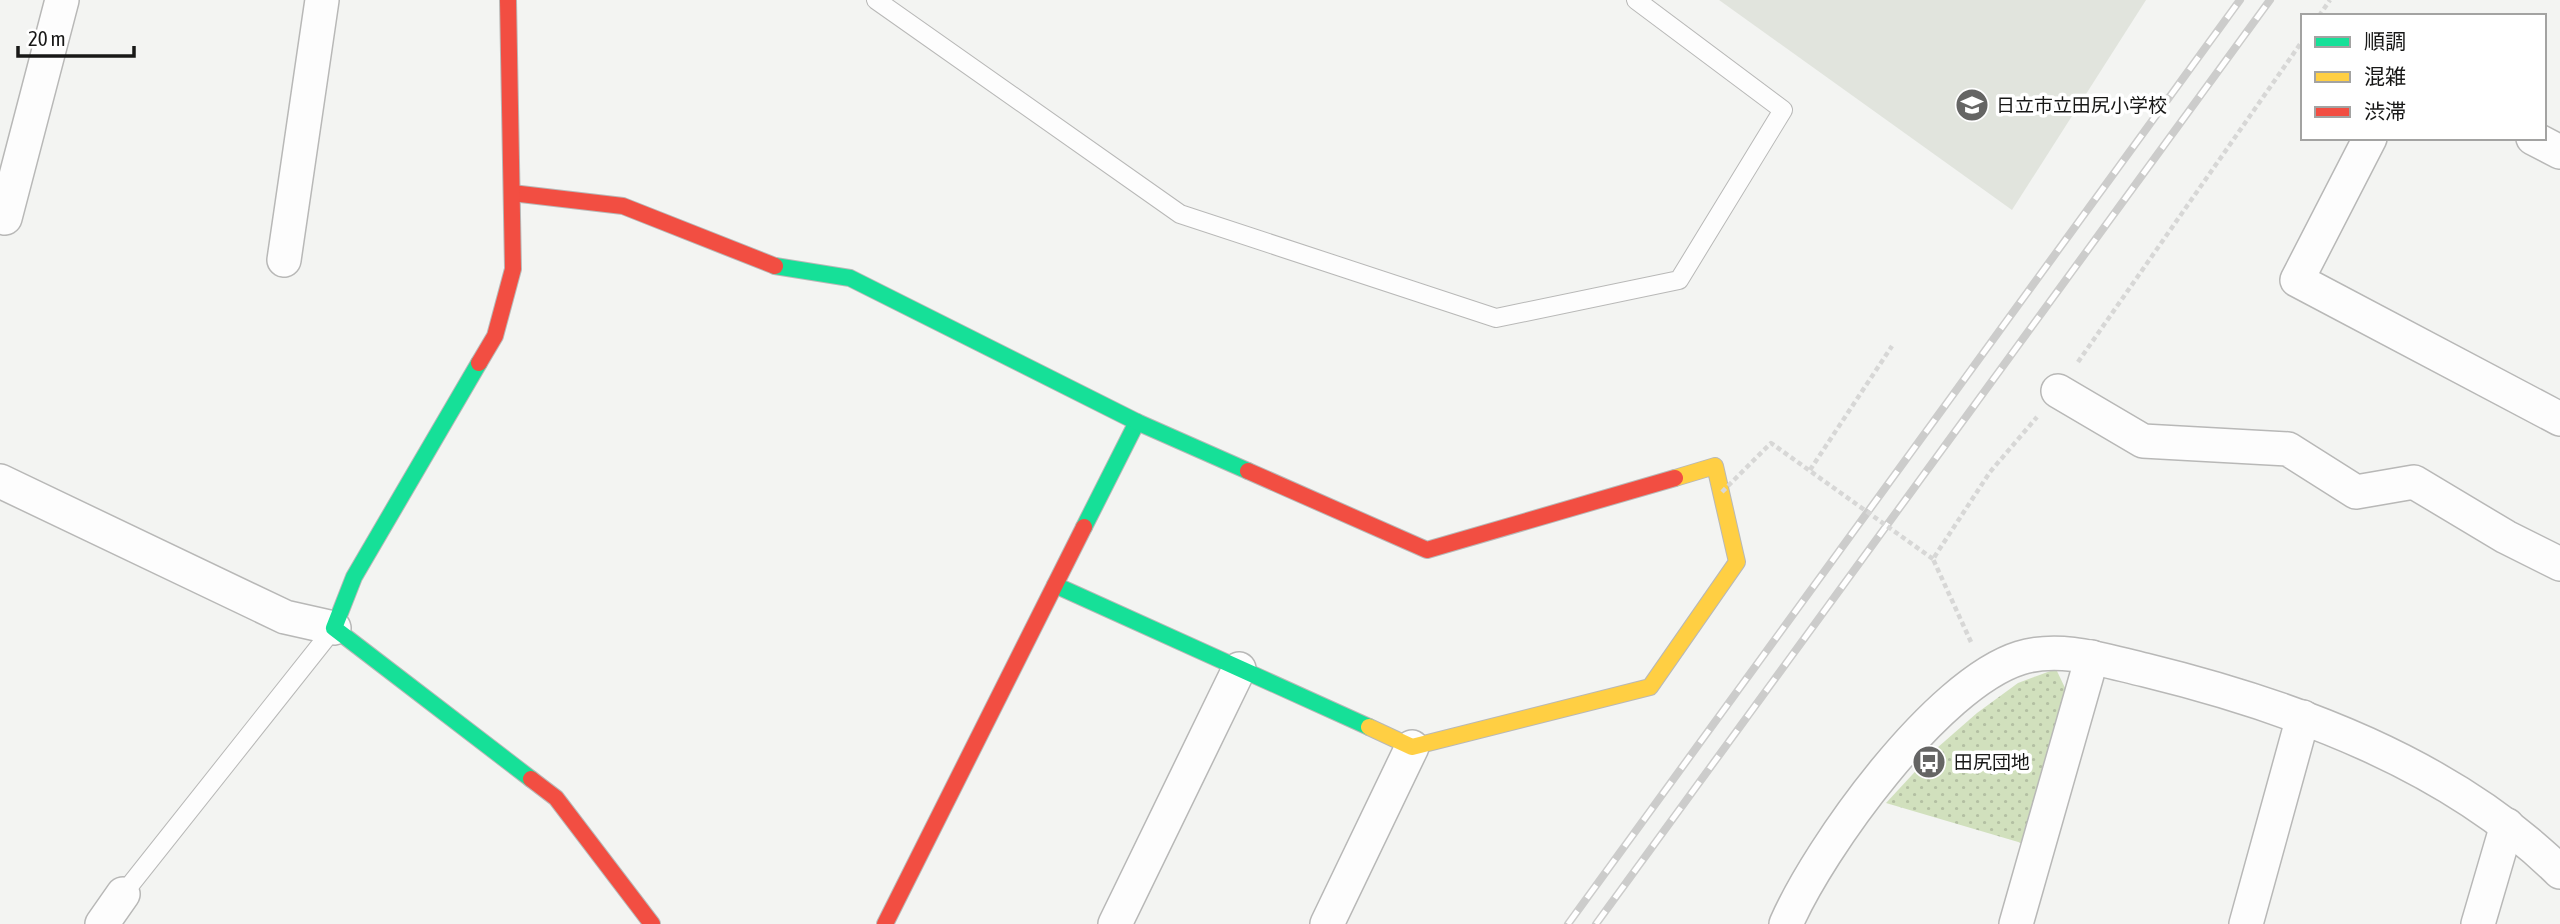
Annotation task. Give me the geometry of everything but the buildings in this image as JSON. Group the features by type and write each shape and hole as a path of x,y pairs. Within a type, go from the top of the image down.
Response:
{"street":[{"path":"5,218 62,0"},
{"path":"284,260 322,0"},
{"path":"334,628 354,577 495,336 513,269 508,0"},
{"path":"2369,140 2297,280 2560,419"},
{"path":"2537,140 2560,152"},
{"path":"512,192 623,206 775,266 850,278 1137,422 1427,550 1715,467 1737,562 1650,687 1412,747 1055,585"},
{"path":"2058,391 2143,441 2287,449 2356,492 2414,482 2506,537 2560,564"},
{"path":"885,924 1137,422"},
{"path":"0,481 285,617 334,628 556,798 652,924"},
{"path":"1786,924 1795,903 1830,845 1867,792 1949,704 1986,675 2020,658 2056,653 2092,657 2244,696 2303,717 2380,751 2452,788 2507,825 2560,872"},
{"path":"2017,924 2092,657"},
{"path":"1115,924 1239,669"},
{"path":"2246,924 2303,717"},
{"path":"1327,924 1412,747"},
{"path":"2478,924 2507,825"},
{"path":"102,924 123,894"}],"lane":[{"path":"876,0 1180,214 1496,318 1679,280 1783,110 1636,0"},
{"path":"123,894 334,628"}],"path":[{"path":"1933,559 1990,472 2058,391 2301,43"},
{"path":"1810,470 1892,346"},
{"path":"1721,492 1771,443 1933,559 1986,675"}],"shaded area":[{"name":"日立市立田尻小学校","path":"1719,0 2146,0 2012,210"}],"green space":[{"path":"2056,669 2066,690 2025,844 1886,803 1937,748 1977,713 2018,683"}],"railway":[{"path":"1568,924 2240,0"},
{"path":"1596,924 2270,0"}],"traffic: fast":[{"path":"775,266 850,278 1137,422 1084,527"},
{"path":"479,363 354,577 334,628 531,779"},
{"path":"1137,422 1248,471"},
{"path":"1055,585 1369,727"}],"traffic: slow":[{"path":"1369,727 1412,747 1650,687 1737,562 1715,466 1675,478"}],"traffic: jam":[{"path":"479,363 495,336 513,269 508,0"},
{"path":"512,193 623,206 775,266"},
{"path":"1248,471 1427,550 1675,478"},
{"path":"885,924 1084,527"},
{"path":"531,779 556,798 652,924"}],"place":[{"name":"日立市立田尻小学校","path":"1972,105"},
{"name":"田尻団地","path":"1929,762"}]}
